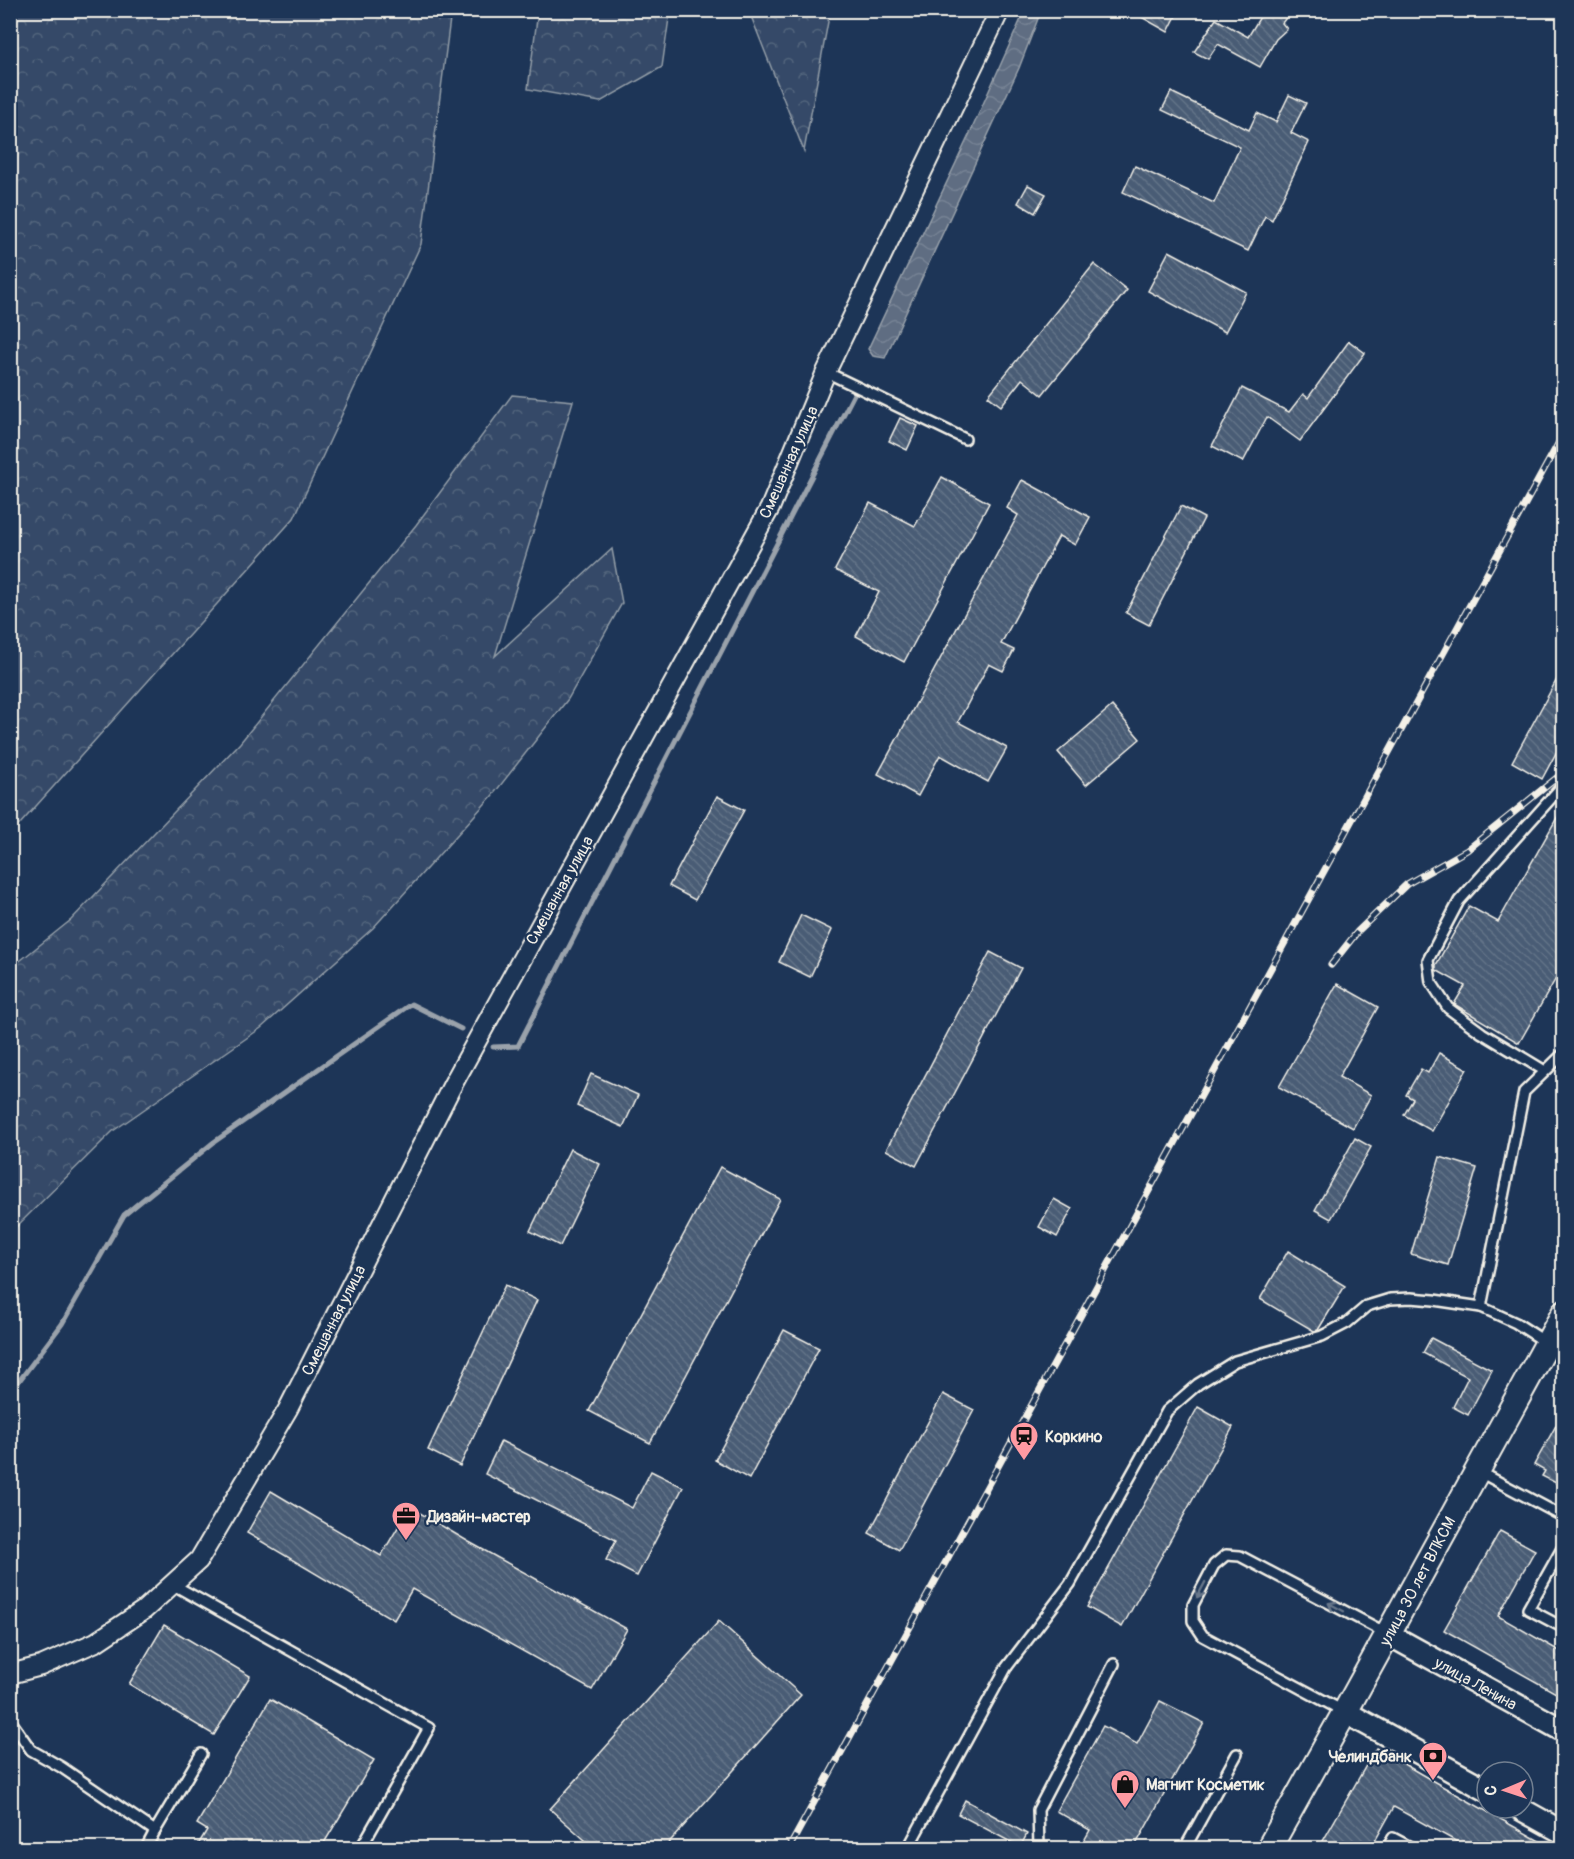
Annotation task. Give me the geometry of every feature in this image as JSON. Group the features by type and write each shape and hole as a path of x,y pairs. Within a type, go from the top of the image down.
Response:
{"main road":[{"name":"улица 30 лет ВЛКСМ","path":"1269,1848 1547,1342 1562,1319"}],"street":[{"name":"Смешанная улица","path":"10,1674 41,1666 96,1642 144,1610 199,1560 288,1409 453,1084 770,508 826,372 1000,10"},
{"name":"улица Ленина","path":"1388,1634 1563,1731"},
{"path":"1345,1712 1475,1783"},
{"path":"1535,1817 1563,1833"}],"lane":[{"path":"826,372 965,439"},
{"path":"1545,1071 1482,1033 1448,1008 1431,982 1428,960 1459,901 1563,784"},
{"path":"1481,1307 1524,1092 1563,1053"},
{"path":"908,1848 1006,1668 1070,1584 1167,1411 1198,1384 1235,1361 1322,1336 1347,1323 1367,1306 1390,1299 1411,1298 1481,1307 1516,1323 1547,1342"},
{"path":"1477,1470 1563,1516"},
{"path":"1563,1545 1528,1609 1563,1628"},
{"path":"1345,1712 1203,1636 1193,1622 1193,1605 1214,1565 1226,1555 1240,1556 1388,1634"},
{"path":"172,1584 429,1728 361,1848"},
{"path":"1039,1848 1038,1810 1114,1664"},
{"path":"10,1720 31,1750 61,1767 155,1831"},
{"path":"146,1848 201,1754"},
{"path":"1185,1848 1237,1754"},
{"path":"1387,1848 1393,1838 1412,1848"}],"green space":[{"path":"11,10 451,11 421,244 294,518 11,834"},
{"path":"538,11 670,11 662,67 600,102 528,89"},
{"path":"749,11 830,11 804,151"},
{"path":"512,395 573,401 495,656 612,549 622,603 568,699 492,796 373,928 261,1028 113,1131 11,1232 11,968 71,920 240,743 416,525"}],"water":[{"path":"1025,10 1041,11 1019,68 885,358 873,356 868,349 971,131"}],"building":[{"path":"1129,10 1179,10 1168,32"},
{"path":"1264,10 1292,10 1282,23 1287,29 1276,39 1260,67 1218,44 1208,59 1194,52 1216,19 1248,37"},
{"path":"1171,92 1249,130 1257,113 1276,122 1289,95 1306,103 1291,133 1309,142 1272,220 1265,216 1248,251 1123,192 1135,166 1214,203 1240,147 1162,110"},
{"path":"1028,185 1046,194 1035,213 1018,203"},
{"path":"1169,251 1246,292 1225,332 1148,291"},
{"path":"1094,264 1127,290 1042,395 1022,379 1001,406 988,396"},
{"path":"1349,341 1365,353 1300,441 1267,417 1243,462 1212,446 1242,388 1289,412 1303,394 1308,398"},
{"path":"900,418 918,426 907,450 889,441"},
{"path":"942,477 989,503 904,662 856,636 879,592 835,570 870,503 915,526"},
{"path":"1022,480 1090,517 1075,545 1059,536 1001,644 1014,650 1003,671 989,664 958,722 1007,748 988,782 940,755 918,796 878,774 1018,515 1007,508"},
{"path":"1181,506 1204,518 1149,625 1126,613"},
{"path":"1563,668 1563,740 1542,779 1512,762"},
{"path":"1112,706 1140,739 1086,785 1058,752"},
{"path":"717,796 744,810 695,900 669,886"},
{"path":"1563,807 1563,976 1559,973 1519,1043 1454,1004 1465,986 1436,970 1436,965 1469,906 1498,922"},
{"path":"801,915 832,930 810,977 779,962"},
{"path":"990,952 1021,968 916,1166 886,1150"},
{"path":"1337,984 1378,1007 1339,1077 1371,1095 1353,1128 1279,1087"},
{"path":"1439,1053 1467,1069 1432,1131 1404,1115 1413,1099 1406,1095 1421,1069 1428,1073"},
{"path":"591,1074 638,1095 623,1127 577,1106"},
{"path":"1355,1138 1371,1147 1331,1219 1315,1210"},
{"path":"570,1149 600,1164 560,1246 530,1231"},
{"path":"1440,1157 1477,1168 1448,1265 1411,1254"},
{"path":"720,1167 780,1199 650,1443 589,1411"},
{"path":"1054,1199 1072,1209 1057,1237 1039,1227"},
{"path":"1288,1251 1345,1286 1318,1330 1314,1331 1260,1299"},
{"path":"505,1285 537,1300 460,1466 428,1450"},
{"path":"784,1330 819,1348 749,1479 715,1460"},
{"path":"1431,1338 1492,1370 1468,1415 1453,1407 1468,1377 1423,1353"},
{"path":"943,1394 974,1410 899,1550 869,1533"},
{"path":"1198,1407 1233,1427 1122,1627 1087,1607"},
{"path":"1563,1413 1563,1480 1559,1478 1556,1483 1542,1476 1545,1471 1534,1465"},
{"path":"501,1441 632,1508 651,1471 683,1487 637,1576 606,1560 616,1540 485,1474"},
{"path":"271,1491 381,1556 410,1507 627,1629 592,1690 412,1589 394,1620 247,1533"},
{"path":"1500,1531 1535,1550 1498,1616 1563,1653 1563,1697 1444,1630"},
{"path":"719,1621 801,1695 664,1848 594,1848 550,1809"},
{"path":"164,1625 250,1676 214,1735 129,1684"},
{"path":"270,1699 374,1760 321,1848 196,1848 207,1830 197,1824"},
{"path":"1160,1701 1204,1723 1134,1848 1080,1848 1090,1830 1056,1811 1103,1726 1137,1744"},
{"path":"1376,1748 1475,1805 1475,1820 1502,1820 1552,1848 1468,1848 1394,1807 1371,1848 1319,1848"},
{"path":"965,1800 1027,1834 1020,1847 958,1814"}],"waterway":[{"path":"493,1047 518,1046 854,394"},
{"path":"10,1393 62,1324 124,1215 214,1142 411,1004 461,1029"}],"railway":[{"path":"789,1848 1564,433"},
{"path":"1331,965 1358,931 1407,884 1467,850 1564,772"}],"place":[{"name":"Коркино","path":"1024,1462"},
{"name":"Дизайн-мастер","path":"406,1542"},
{"name":"Челиндбанк","path":"1433,1782"},
{"name":"Магнит Косметик","path":"1125,1810"}]}
